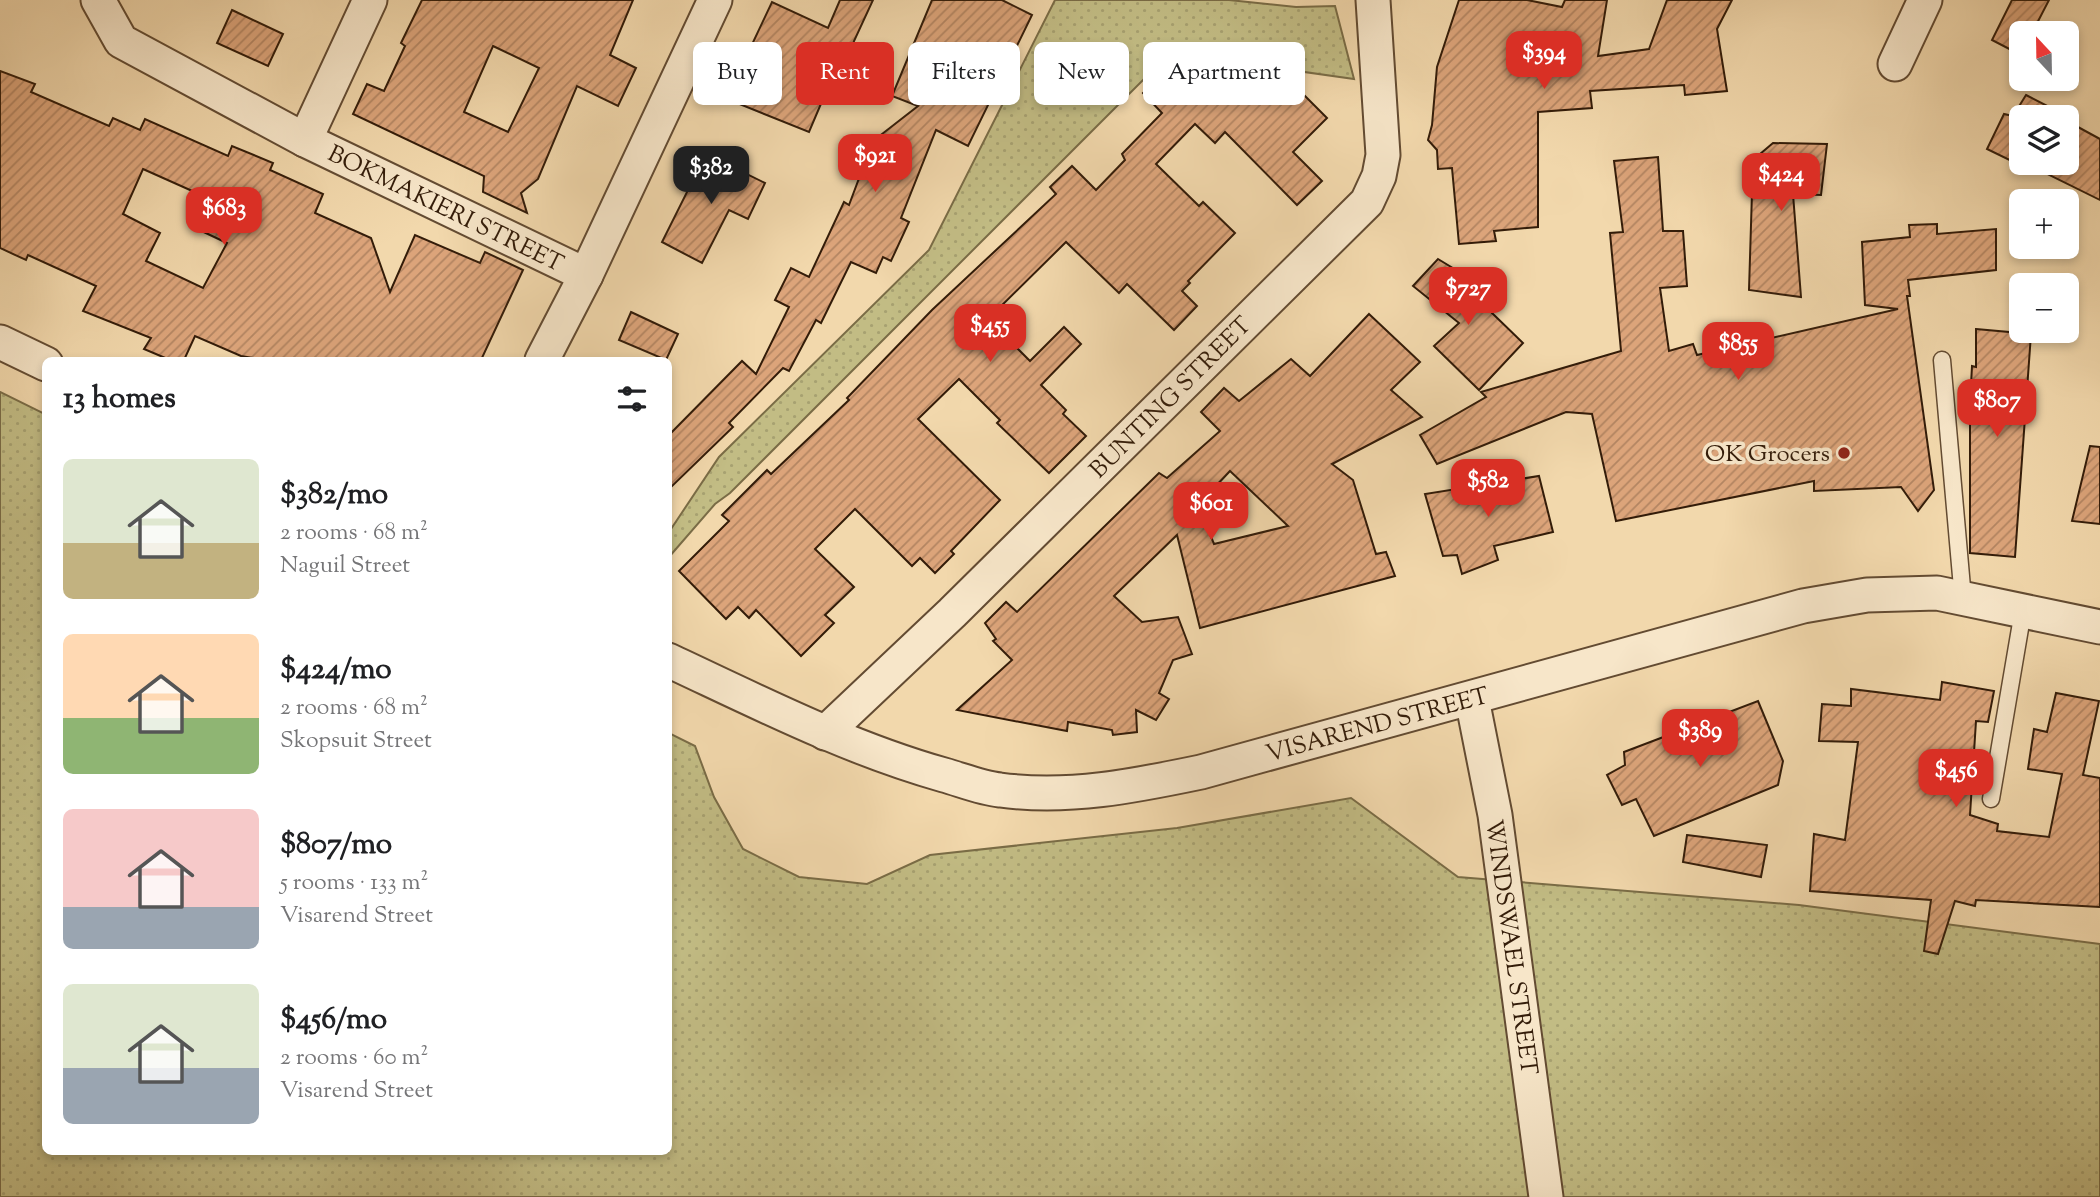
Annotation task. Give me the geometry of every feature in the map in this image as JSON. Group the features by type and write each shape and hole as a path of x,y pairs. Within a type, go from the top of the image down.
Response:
{"street":[{"name":"BOKMAKIERI STREET","path":"98,0 121,41 305,140 586,275"},
{"name":"BOKMAKIERI STREET","path":"305,140 370,0"},
{"path":"544,357 586,275 715,0"},
{"name":"BUNTING STREET","path":"825,733 962,603 1367,202 1379,176 1383,155 1373,0"},
{"path":"1895,64 1925,0"},
{"path":"0,342 42,362"},
{"name":"VISAREND STREET","path":"672,662 825,733 914,767 998,790 1104,792 1201,772 1803,606 1867,596 1937,593 2100,627"},
{"name":"WINDSWAEL STREET","path":"1472,699 1495,815 1546,1197"}],"lane":[{"path":"1942,360 1963,599"},
{"path":"1991,799 2023,611"}],"shaded area":[{"path":"1055,0 1229,0 1296,7 1335,6 1354,79 1305,72 1305,42 1143,42 1143,80 1129,94 1129,42 1034,42 1034,105 1118,105 730,493 715,504 672,554 672,528 719,457 929,250 1002,105 1020,105 1020,69"},
{"path":"0,392 42,413 42,1155 672,1155 672,734 695,746 714,797 743,849 799,877 867,884 930,855 1177,828 1351,798 1458,877 1799,905 2100,944 2100,1197 0,1197"}],"building":[{"path":"422,0 633,0 610,55 636,68 618,106 577,86 538,179 521,193 527,213 483,192 484,176 353,114 367,84 384,91 405,46 401,43","holes":["493,46 539,68 508,132 464,112"]},
{"path":"840,0 873,0 854,42 796,42 796,105 820,105 809,132 742,105 782,105 782,42 753,42 772,2 828,28"},
{"path":"932,0 1002,0 1032,15 1019,42 914,42"},
{"path":"1459,0 1527,0 1562,7 1565,0 1607,0 1598,56 1649,49 1667,0 1732,0 1717,29 1727,91 1685,95 1684,85 1590,91 1592,108 1538,112 1538,227 1494,231 1496,241 1459,244 1452,168 1438,169 1437,150 1428,140 1432,125 1437,67"},
{"path":"2012,0 2049,0 2038,21 2009,21 2009,49 1992,40"},
{"path":"232,10 283,34 268,66 217,43"},
{"path":"908,58 908,102 894,97 894,91"},
{"path":"0,71 35,84 31,92 109,126 113,118 140,130 145,119 228,156 232,146 273,163 270,170 323,194 315,213 371,238 390,292 415,235 480,263 485,252 523,270 482,357 247,357 195,336 185,357 163,357 144,349 151,338 83,311 96,286 28,255 26,260 0,248","holes":["143,169 208,198 193,227 227,243 203,288 146,261 160,233 123,214"]},
{"path":"2026,95 2045,105 2020,105"},
{"path":"1305,96 1327,118 1293,152 1322,181 1297,205 1225,132 1215,143 1195,124 1156,164 1199,206 1203,202 1235,233 1188,281 1190,283 1182,291 1197,306 1174,330 1127,284 1119,293 1066,242 988,319 1030,361 1064,327 1081,344 1041,385 1066,410 1063,414 1086,436 1049,473 997,423 1000,420 959,379 918,419 1000,500 951,551 954,554 935,573 920,558 912,566 855,509 815,549 854,587 825,615 834,623 801,656 756,610 749,618 738,607 726,619 679,571 729,521 722,515 767,470 771,474 849,400 847,398 932,310 1056,194 1050,187 1072,166 1096,190 1125,160 1122,154 1162,113 1154,105 1305,105"},
{"path":"915,105 988,105 968,146 936,130 901,218 909,222 891,261 883,257 876,273 851,262 821,323 816,320 789,371 783,368 729,423 733,427 672,486 672,432 742,361 756,374 789,307 775,300 791,268 809,277 844,202 849,205 873,141 918,106"},
{"path":"2004,114 2009,115 2009,160 1987,149"},
{"path":"2079,128 2100,139 2100,200 2049,175 2079,175"},
{"path":"1773,143 1827,144 1821,195 1793,194 1801,297 1749,290 1753,160"},
{"path":"706,154 765,183 748,219 729,210 702,263 662,242"},
{"path":"1658,157 1663,231 1683,231 1687,286 1660,288 1669,351 1693,344 1697,355 1898,309 1865,305 1862,242 1910,237 1909,225 1937,224 1937,234 1996,229 1996,270 1908,280 1910,296 1907,296 1934,490 1918,511 1901,487 1814,491 1814,481 1616,521 1592,414 1566,412 1437,464 1420,435 1486,397 1481,392 1621,351 1610,233 1623,232 1614,161"},
{"path":"1438,259 1461,273 1457,279 1523,343 1479,390 1434,346 1459,323 1413,286"},
{"path":"631,312 678,334 667,357 659,357 619,340"},
{"path":"1369,314 1420,362 1391,390 1422,417 1332,464 1353,480 1376,554 1386,552 1395,576 1200,628 1177,535 1114,596 1142,622 1178,617 1192,654 1173,660 1159,693 1169,699 1156,720 1136,710 1137,732 1113,735 1112,730 1068,722 1067,731 957,710 1012,660 993,641 996,639 985,623 1006,602 1017,612 1159,473 1167,478 1220,431 1201,412 1224,388 1239,401 1291,359 1310,376","holes":["1230,471 1288,526 1214,544 1198,505"]},
{"path":"1976,329 2009,332 2009,343 2030,343 2015,557 1970,553 1970,404 1972,366 1976,367"},
{"path":"2090,446 2100,447 2100,524 2072,521"},
{"path":"1539,476 1553,532 1494,546 1498,560 1462,574 1457,555 1443,556 1425,494"},
{"path":"1942,682 1994,691 1988,722 1976,721 1970,815 1998,824 1997,831 2049,837 2062,774 2028,769 2034,729 2047,732 2056,693 2099,701 2083,775 2100,778 2100,907 1976,900 1975,906 1955,901 1938,954 1924,951 1931,900 1810,891 1814,834 1845,840 1858,742 1819,741 1822,704 1851,706 1851,689 1940,700"},
{"path":"1758,701 1783,761 1778,785 1654,836 1636,799 1622,805 1607,775 1625,765 1624,752"},
{"path":"1687,835 1767,845 1761,877 1683,862"}],"place":[{"name":"OK Grocers","path":"1844,453"}]}
